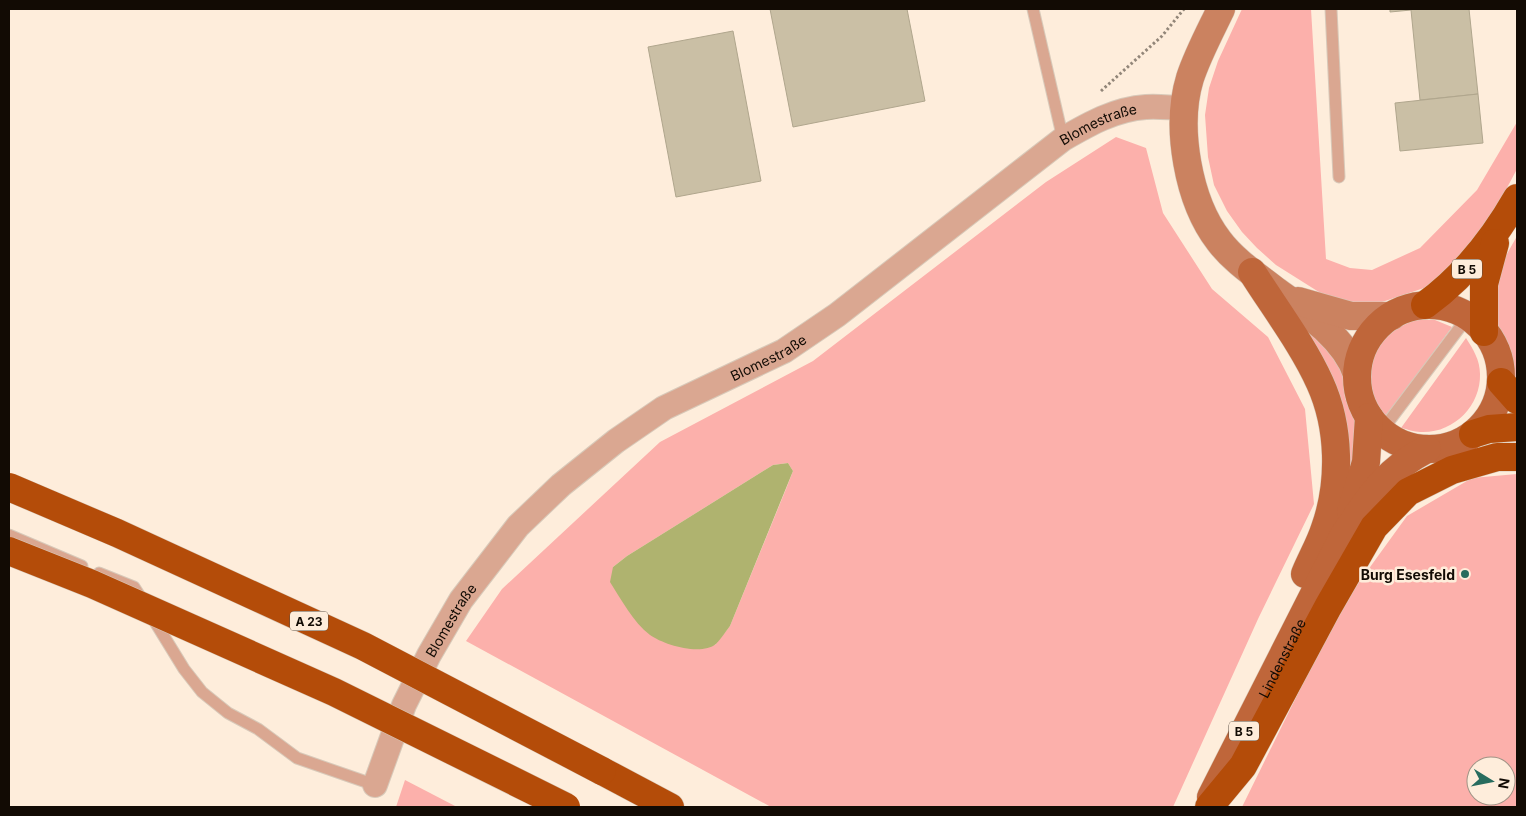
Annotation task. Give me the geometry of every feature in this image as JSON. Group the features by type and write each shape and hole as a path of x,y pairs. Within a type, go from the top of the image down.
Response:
{"highway":[{"name":"B 5","path":"1425,305 1452,284 1467,269 1502,225 1517,198"},
{"name":"B 5","path":"1478,315 1486,272 1502,225"},
{"path":"1473,434 1498,428 1517,427"},
{"path":"1207,807 1243,766 1328,607 1374,527 1408,492 1452,470 1497,457 1517,457"},
{"name":"A 23","path":"9,487 118,533 363,646 670,807"},
{"path":"9,551 92,584 334,692 566,807"}],"main road":[{"path":"1221,9 1190,80 1185,108 1186,153 1196,198 1208,226 1220,243 1337,342 1350,358 1357,374 1359,396 1373,432 1406,446 1427,449 1451,446 1473,434 1509,391 1497,356 1478,315 1450,308 1425,305 1404,310 1392,316 1377,328 1365,343 1357,374"},
{"path":"1252,272 1320,382 1331,416 1335,454 1335,487 1325,529 1301,581 1298,625"},
{"path":"1287,298 1351,316 1392,316"},
{"name":"Lindenstraße","path":"1344,535 1373,432"},
{"name":"Lindenstraße","path":"1207,807 1344,535 1368,500 1387,477 1404,461 1427,449"}],"street":[{"name":"Blomestraße","path":"375,785 404,705 429,655 461,600 518,526 561,485 616,441 664,408 784,351 806,336 900,268 1063,139 1105,116 1146,107 1185,108"}],"lane":[{"path":"1034,9 1063,139"},
{"path":"1331,9 1339,177"},
{"path":"1373,432 1478,315"},
{"path":"9,535 134,587 184,669 202,692 228,713 258,729 297,758 375,785"}],"path":[{"path":"1096,94 1162,36 1184,9"}],"shaded area":[{"path":"1242,9 1311,9 1326,259 1350,268 1372,270 1420,248 1477,190 1517,122 1517,169 1485,229 1466,257 1424,288 1367,305 1330,299 1276,265 1242,232 1227,211 1214,185 1208,157 1205,115 1209,88 1218,61"},
{"path":"1116,137 1146,148 1163,213 1212,289 1268,337 1305,409 1314,504 1258,619 1173,807 771,807 466,641 502,589 660,442 813,361 1046,182","holes":["788,463 793,471 730,626 715,645 613,567 627,556 773,465"]},
{"path":"1517,236 1517,387 1499,339 1493,311 1492,289 1493,283"},
{"path":"1417,320 1435,320 1452,327 1386,417 1376,402 1370,387 1371,359 1377,347 1387,336 1400,327"},
{"path":"1298,323 1324,342 1343,370 1345,398 1355,422 1357,437 1352,479"},
{"path":"1466,338 1474,351 1480,369 1479,386 1476,397 1470,407 1454,423 1443,428 1415,432 1401,428"},
{"path":"788,463 793,471 730,626 720,640 709,647 692,649 664,642 650,635 633,617 610,582 613,567 627,556 773,465"},
{"path":"1517,474 1517,807 1242,807 1339,610 1407,516 1472,478"},
{"path":"405,780 457,807 396,807"}],"building":[{"path":"770,9 907,9 925,101 793,127"},
{"path":"1390,9 1469,9 1478,94 1420,100 1411,10 1390,12"},
{"path":"733,31 761,181 676,197 648,47"},
{"path":"1478,94 1483,143 1400,151 1395,103"}],"place":[{"name":"Burg Esesfeld","path":"1465,574"}]}
